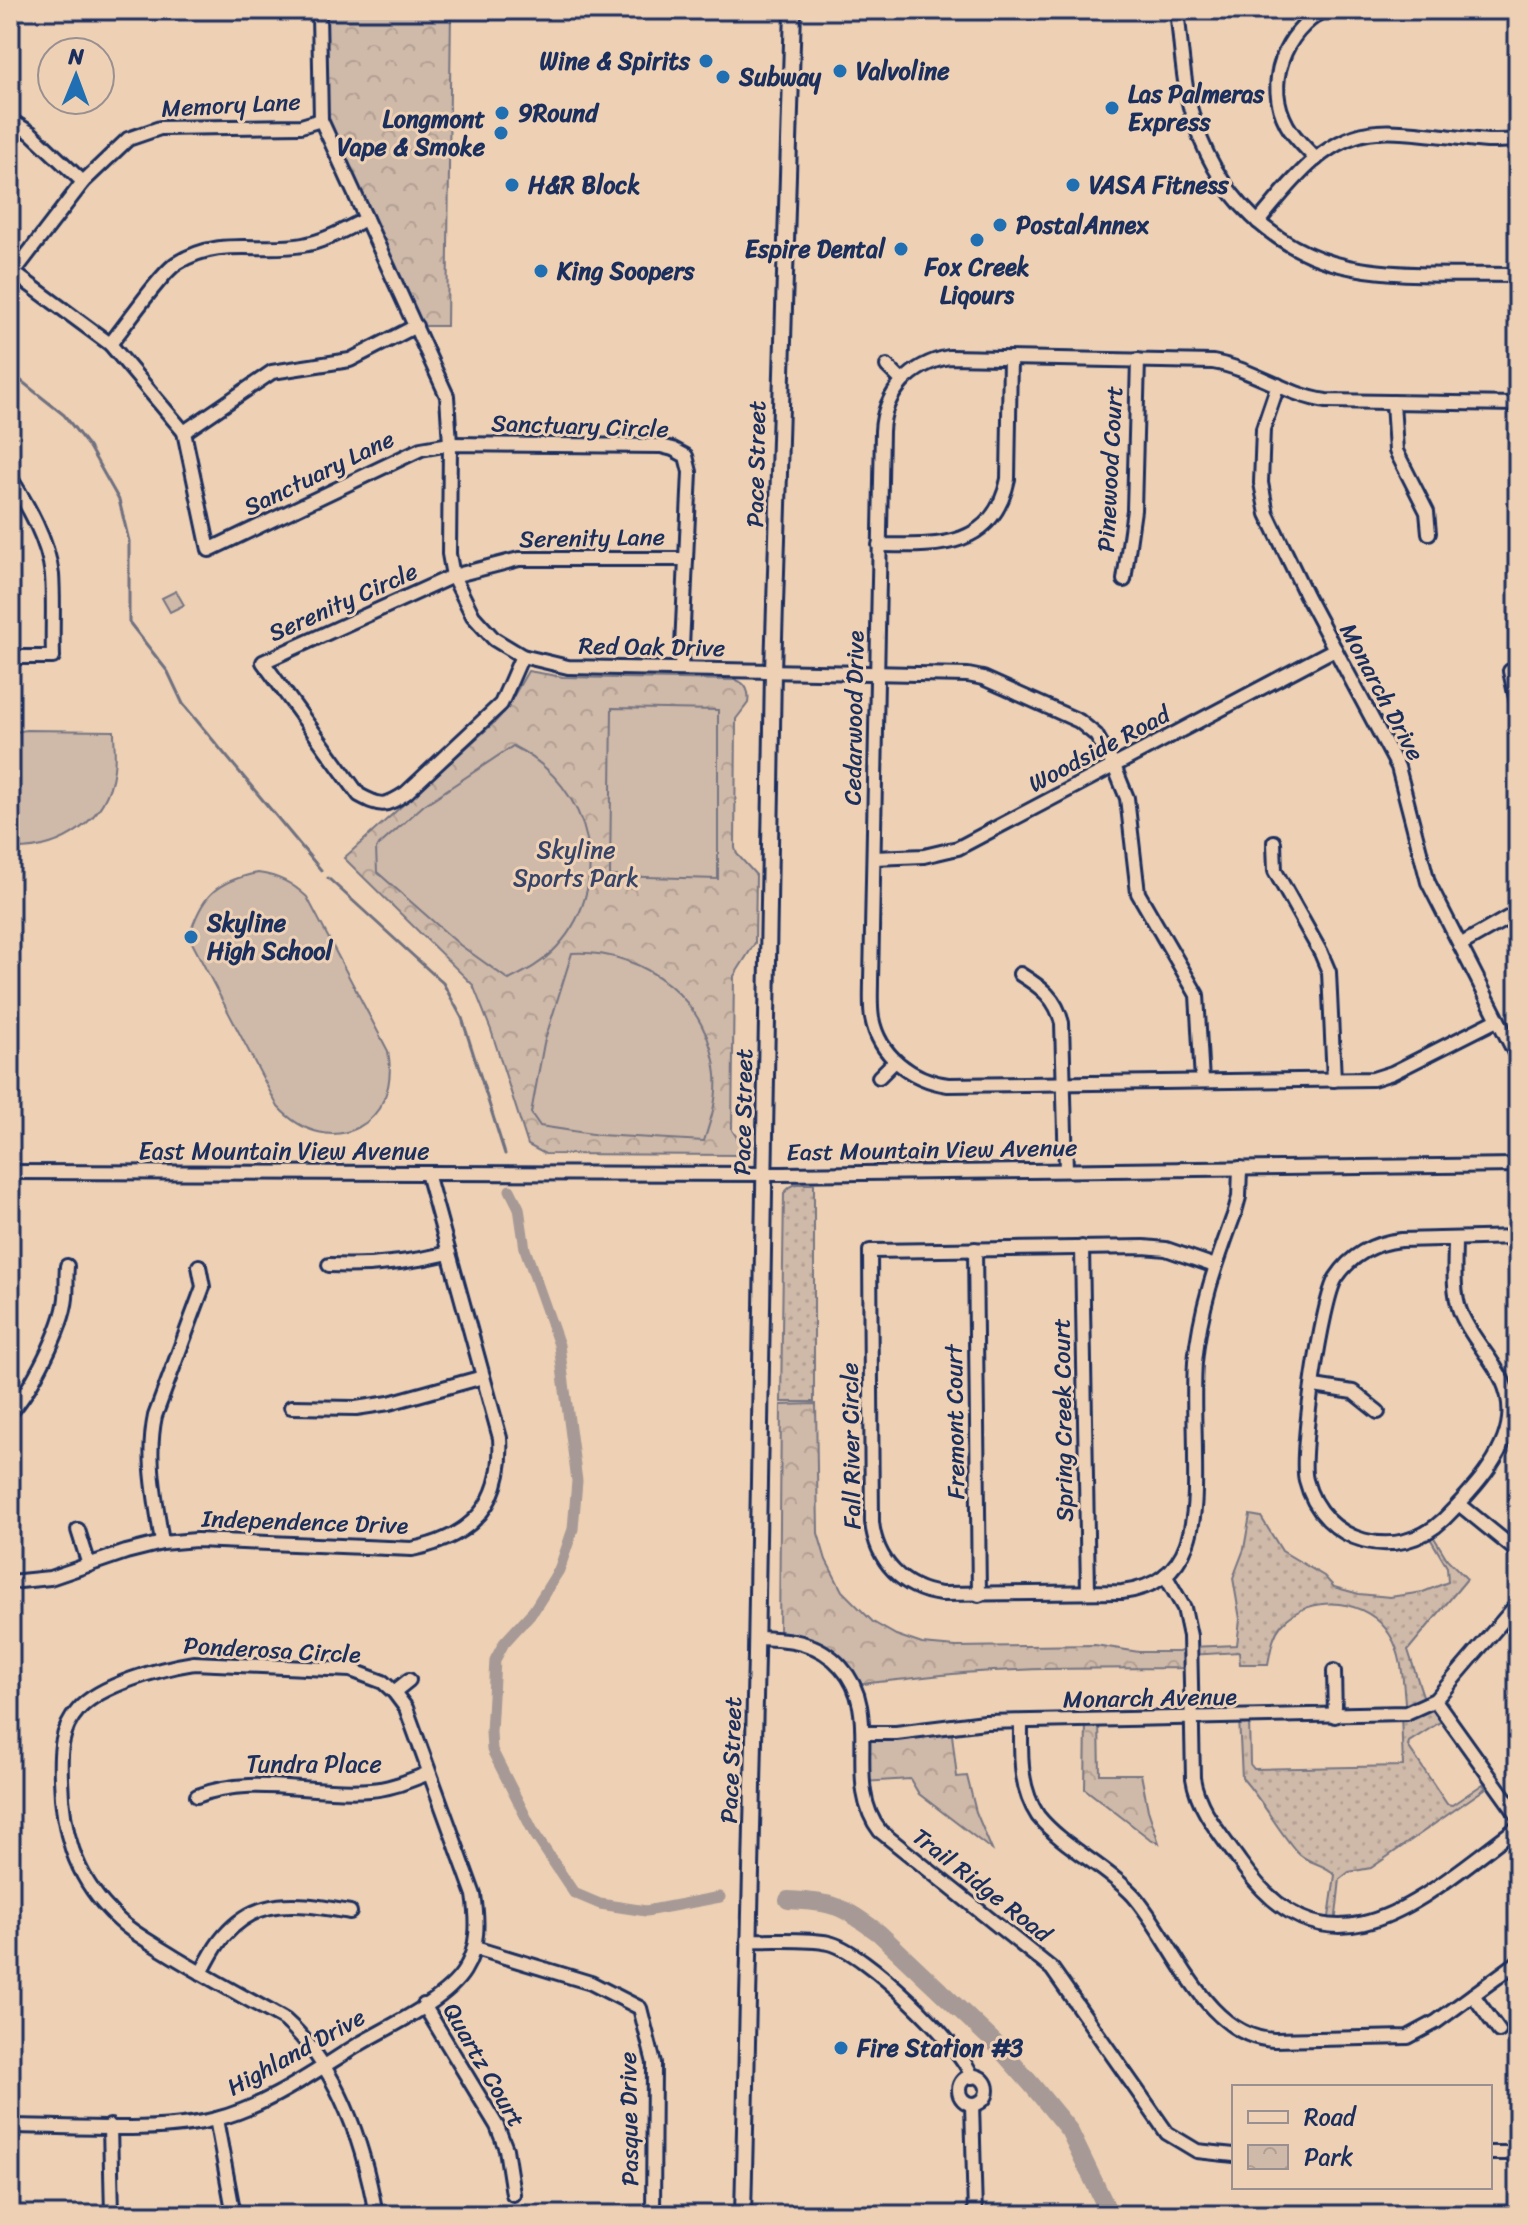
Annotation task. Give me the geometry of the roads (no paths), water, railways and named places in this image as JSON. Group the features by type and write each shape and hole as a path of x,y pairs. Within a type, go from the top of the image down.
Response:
{"main road":[{"name":"Pace Street","path":"743,2215 757,1638 773,671 793,10"}],"street":[{"path":"1177,10 1189,104 1200,137 1228,191 1258,222 1306,253 1348,267 1380,272 1518,275"},
{"path":"1316,159 1286,124 1280,107 1278,84 1288,44 1306,22 1325,10"},
{"path":"1443,10 1484,10"},
{"name":"Red Oak Drive","path":"313,12 321,120 447,396 449,554 453,576 473,616 494,639 522,656 568,667 963,674 983,678 1079,721 1099,739 1114,766 1127,798 1138,893 1197,995 1202,1081"},
{"path":"10,120 31,133 83,182"},
{"name":"Memory Lane","path":"12,271 83,182 128,139 160,128 301,126 321,120"},
{"path":"1258,222 1316,159 1347,138 1374,132 1496,142 1518,139"},
{"path":"110,344 174,264 205,249 236,245 300,246 321,241 366,219"},
{"path":"12,271 110,344 184,432 272,372 350,360 416,326"},
{"path":"887,366 902,381 923,365 945,358 1213,362 1231,366 1307,397 1326,401 1518,404"},
{"path":"879,545 949,544 971,534 992,514 1004,493 1008,473 1010,358"},
{"name":"Pinewood Court","path":"1124,580 1134,510 1138,360"},
{"name":"Cedarwood Drive","path":"895,1061 877,1035 872,1014 882,421 890,399 902,381"},
{"name":"Monarch Drive","path":"1278,385 1263,429 1263,499 1275,535 1400,772 1428,882 1518,1059"},
{"path":"1393,402 1395,448 1427,512 1429,533"},
{"name":"Sanctuary Lane","path":"184,432 209,550 421,449 450,444"},
{"name":"Sanctuary Circle","path":"450,444 673,449 686,456 690,472 681,669"},
{"path":"10,477 27,503 41,535 52,573 53,657 10,657"},
{"name":"Serenity Lane","path":"453,576 519,559 686,559"},
{"name":"Serenity Circle","path":"453,576 263,662 359,795 374,803 389,805 406,793 501,704 522,656"},
{"name":"Woodside Road","path":"874,858 924,856 958,848 1335,649"},
{"path":"1510,671 1518,707"},
{"path":"1274,842 1275,871 1329,972 1334,1080"},
{"path":"1460,945 1518,912"},
{"path":"1020,974 1045,990 1059,1012 1064,1037 1066,1170"},
{"path":"879,1077 895,1061 916,1076 948,1085 1384,1077 1497,1020"},
{"name":"East Mountain View Avenue","path":"10,1172 765,1174 1518,1165"},
{"path":"1240,1168 1238,1204 1206,1291 1196,1360 1194,1521 1186,1548 1165,1575 1187,1617 1196,1794 1203,1809 1259,1888 1283,1908 1309,1920 1332,1925 1353,1926 1391,1916 1518,1827"},
{"name":"Independence Drive","path":"10,1582 50,1578 162,1543 216,1539 412,1549 467,1537 492,1494 499,1472 500,1438 427,1173"},
{"path":"1455,1239 1455,1290 1459,1306 1466,1324 1501,1375 1509,1404 1507,1429 1498,1453 1459,1504 1429,1532 1414,1540 1397,1543 1358,1539 1332,1524 1315,1503 1304,1471 1326,1301 1333,1283 1343,1268 1364,1251 1384,1243 1455,1239 1518,1237"},
{"name":"Spring Creek Court","path":"1082,1247 1088,1592"},
{"name":"Fall River Circle","path":"1165,1575 1151,1585 1134,1590 979,1595 928,1592 909,1584 892,1570 875,1540 870,1251 1156,1247 1215,1266"},
{"name":"Fremont Court","path":"975,1249 979,1595"},
{"path":"329,1265 376,1267 449,1253"},
{"path":"10,1413 34,1380 44,1359 66,1301 67,1266"},
{"path":"162,1543 150,1462 151,1438 155,1416 203,1287 199,1266"},
{"path":"291,1407 356,1408 389,1403 483,1377"},
{"path":"1314,1386 1353,1392 1378,1412"},
{"path":"1459,1504 1518,1552"},
{"path":"78,1530 89,1565"},
{"path":"1518,1603 1435,1700 1518,1816"},
{"name":"Trail Ridge Road","path":"757,1638 796,1640 811,1645 831,1656 846,1672 857,1692 862,1711 864,1792 868,1813 880,1831 1048,1965 1167,2133 1197,2151 1232,2155"},
{"name":"Ponderosa Circle","path":"376,2215 358,2135 322,2066 297,2030 285,2020 135,1933 111,1912 90,1887 69,1844 62,1813 60,1748 66,1728 76,1711 92,1696 174,1666 194,1663 351,1670 370,1675 394,1692"},
{"path":"1334,1671 1335,1716"},
{"path":"409,1680 394,1692 406,1708 474,1895 478,1918 475,1948"},
{"name":"Monarch Avenue","path":"863,1733 896,1733 985,1722 1406,1713 1435,1700"},
{"path":"1021,1722 1023,1781 1038,1816 1134,1896 1213,2009 1233,2028 1266,2040 1402,2038 1427,2027 1518,1962"},
{"name":"Tundra Place","path":"197,1796 235,1785 368,1790 391,1787 429,1773"},
{"path":"201,1973 222,1938 237,1923 255,1912 275,1905 297,1903 350,1912"},
{"path":"748,1940 829,1943 855,1955 925,2017 959,2052 972,2077"},
{"name":"Highland Drive","path":"10,2126 150,2126 216,2119 277,2093 424,2005 451,1986 463,1973 475,1948"},
{"name":"Pasque Drive","path":"475,1948 591,1983 640,2008 654,2063 653,2215"},
{"path":"1473,1995 1499,2031"},
{"name":"Quartz Court","path":"424,2005 497,2126 506,2149 513,2194"},
{"path":"972,2077 981,2079 987,2090 984,2099 972,2104 961,2097 959,2088 963,2080 972,2077"},
{"path":"972,2104 975,2215"},
{"path":"216,2119 234,2215"},
{"path":"110,2126 112,2215"},
{"path":"1492,2153 1518,2153"}],"waterway":[{"path":"10,372 64,415 89,447 119,500 129,541 129,622 168,672 183,704 321,870"},
{"path":"328,878 443,983 462,1018 505,1154"},
{"path":"510,1190 519,1208 525,1249 559,1345 577,1481 573,1529 559,1570 534,1610 504,1643 495,1660 492,1750 534,1833 574,1893 600,1904 646,1911 720,1897"},
{"path":"788,1900 828,1904 866,1924 994,2042 1069,2130 1110,2215"}],"place":[{"name":"Wine & Spirits","path":"706,61"},
{"name":"Valvoline","path":"840,71"},
{"name":"Subway","path":"723,77"},
{"name":"Las Palmeras Express","path":"1112,108"},
{"name":"9Round","path":"502,113"},
{"name":"Longmont Vape & Smoke","path":"501,133"},
{"name":"H&R Block","path":"512,185"},
{"name":"VASA Fitness","path":"1073,185"},
{"name":"PostalAnnex","path":"1000,225"},
{"name":"Fox Creek Liqours","path":"977,240"},
{"name":"Espire Dental","path":"901,249"},
{"name":"King Soopers","path":"541,271"},
{"name":"Skyline High School","path":"191,937"},
{"name":"Fire Station #3","path":"841,2048"}],"park label":[{"name":"Skyline Sports Park","path":"576,864"}]}
